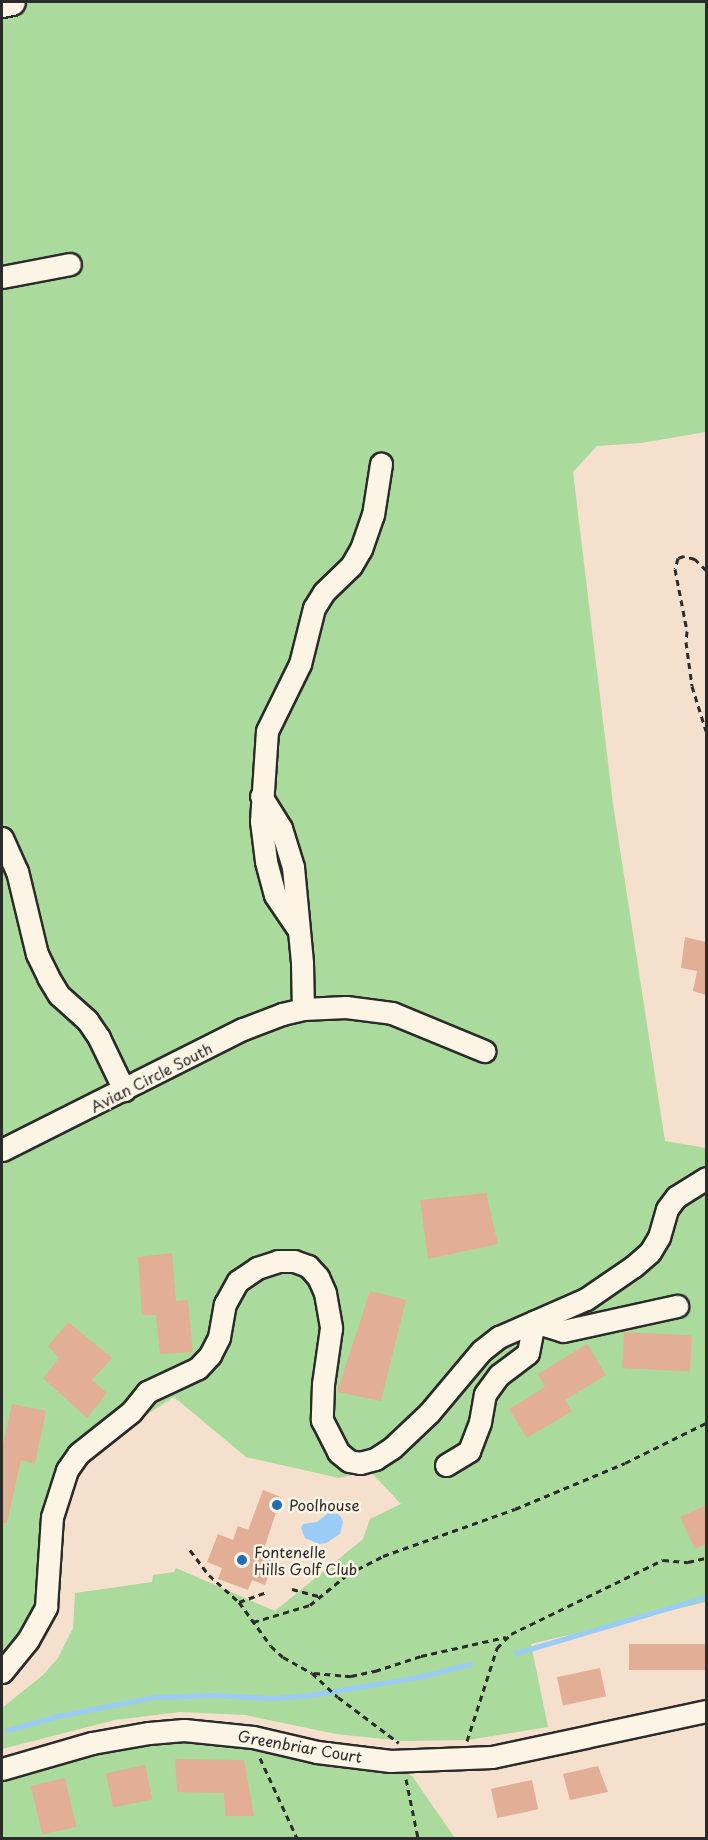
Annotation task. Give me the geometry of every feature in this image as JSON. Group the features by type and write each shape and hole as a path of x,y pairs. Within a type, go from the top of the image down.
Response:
{"main road":[{"path":"2,4 12,2"}],"street":[{"path":"2,277 70,264"},
{"path":"303,1009 298,929 275,895 270,879 261,820 267,731 300,664 314,608 324,592 351,566 361,549 373,515 381,464"},
{"path":"2,838 17,871 37,954 48,977 59,995 87,1020 99,1038 124,1090"},
{"name":"Avian Circle South","path":"2,1150 243,1029 282,1014 303,1009 346,1007 392,1013 484,1051"},
{"path":"2,1672 28,1640 46,1607 52,1517 67,1470 78,1454 131,1412 147,1392 198,1368 210,1355 219,1337 225,1304 238,1281 257,1268 278,1261 294,1261 308,1266 318,1277 325,1293 331,1328 323,1384 322,1420 328,1438 338,1452 349,1461 360,1463 375,1459 392,1448 429,1413 481,1351 499,1337 586,1299 634,1266 650,1252 659,1237 667,1209 676,1197 706,1178"},
{"path":"534,1322 563,1331 677,1306"},
{"path":"446,1465 469,1451 480,1422 485,1394 499,1376 528,1353 534,1322"},
{"name":"Greenbriar Court","path":"2,1769 92,1743 149,1733 184,1730 259,1738 345,1757 405,1761 460,1759 522,1752 665,1717 706,1711"}],"path":[{"path":"706,570 695,559 684,556 678,558 675,569 687,631 686,642 692,686 706,732"},
{"path":"253,1622 302,1609 322,1597 348,1574 383,1556 515,1509 625,1463 706,1423"},
{"path":"190,1550 209,1575 239,1602 283,1657 312,1673 338,1697 394,1738 403,1750 418,1839"},
{"path":"312,1673 351,1676 421,1656 508,1636 663,1560 688,1562 706,1558"},
{"path":"292,1589 322,1597"},
{"path":"239,1602 266,1592"},
{"path":"460,1759 489,1668 497,1648 508,1636"},
{"path":"259,1738 261,1763 297,1839"}],"green space":[{"path":"2,2 706,2 706,432 641,443 597,446 573,472 613,804 665,1141 706,1148 706,1602 531,1644 548,1727 468,1740 402,1741 336,1734 245,1715 180,1712 115,1720 2,1749 2,1708 43,1675 58,1658 73,1628 75,1593 152,1582 153,1575 174,1572 176,1568 275,1611 363,1539 370,1519 401,1504 370,1471 339,1478 246,1457 174,1397 101,1444 80,1468 72,1484 61,1520 57,1610 34,1651 2,1684"},
{"path":"197,1722 238,1725 247,1746 388,1763 412,1776 455,1838 2,1838 2,1758"}],"water":[{"path":"328,1513 338,1514 341,1517 343,1522 340,1534 326,1543 319,1544 305,1538 301,1528 303,1524 317,1522"}],"building":[{"path":"685,937 706,942 706,995 693,991 697,971 681,968"},
{"path":"486,1193 498,1244 428,1259 420,1200"},
{"path":"172,1253 176,1301 188,1300 193,1352 160,1354 156,1315 142,1315 138,1257"},
{"path":"370,1291 406,1300 381,1401 337,1392"},
{"path":"68,1322 112,1358 92,1380 107,1393 87,1418 43,1378 59,1358 48,1346"},
{"path":"624,1332 692,1336 690,1372 622,1368"},
{"path":"587,1344 606,1375 565,1400 572,1411 527,1438 509,1409 545,1387 538,1374"},
{"path":"12,1404 46,1411 35,1464 21,1460 7,1523 2,1523 2,1448"},
{"name":"Fontenelle Hills Golf Club","path":"263,1490 281,1497 263,1552 276,1557 265,1585 252,1580 248,1590 218,1579 222,1568 207,1562 218,1534 233,1540 238,1526 248,1530"},
{"path":"706,1505 706,1544 695,1549 680,1517"},
{"path":"629,1644 706,1644 706,1670 629,1670"},
{"path":"600,1668 606,1696 563,1706 557,1677"},
{"path":"175,1759 244,1760 254,1816 225,1816 224,1793 177,1792"},
{"path":"145,1765 152,1799 113,1808 106,1773"},
{"path":"598,1766 608,1792 570,1800 563,1774"},
{"path":"65,1778 76,1827 42,1835 31,1786"},
{"path":"532,1780 538,1809 497,1818 491,1789"}],"waterway":[{"path":"516,1653 706,1597"},
{"path":"8,1730 58,1716 154,1697 303,1696 419,1677 470,1664"}],"place":[{"name":"Poolhouse","path":"277,1505"},
{"name":"Fontenelle Hills Golf Club","path":"242,1560"}]}
